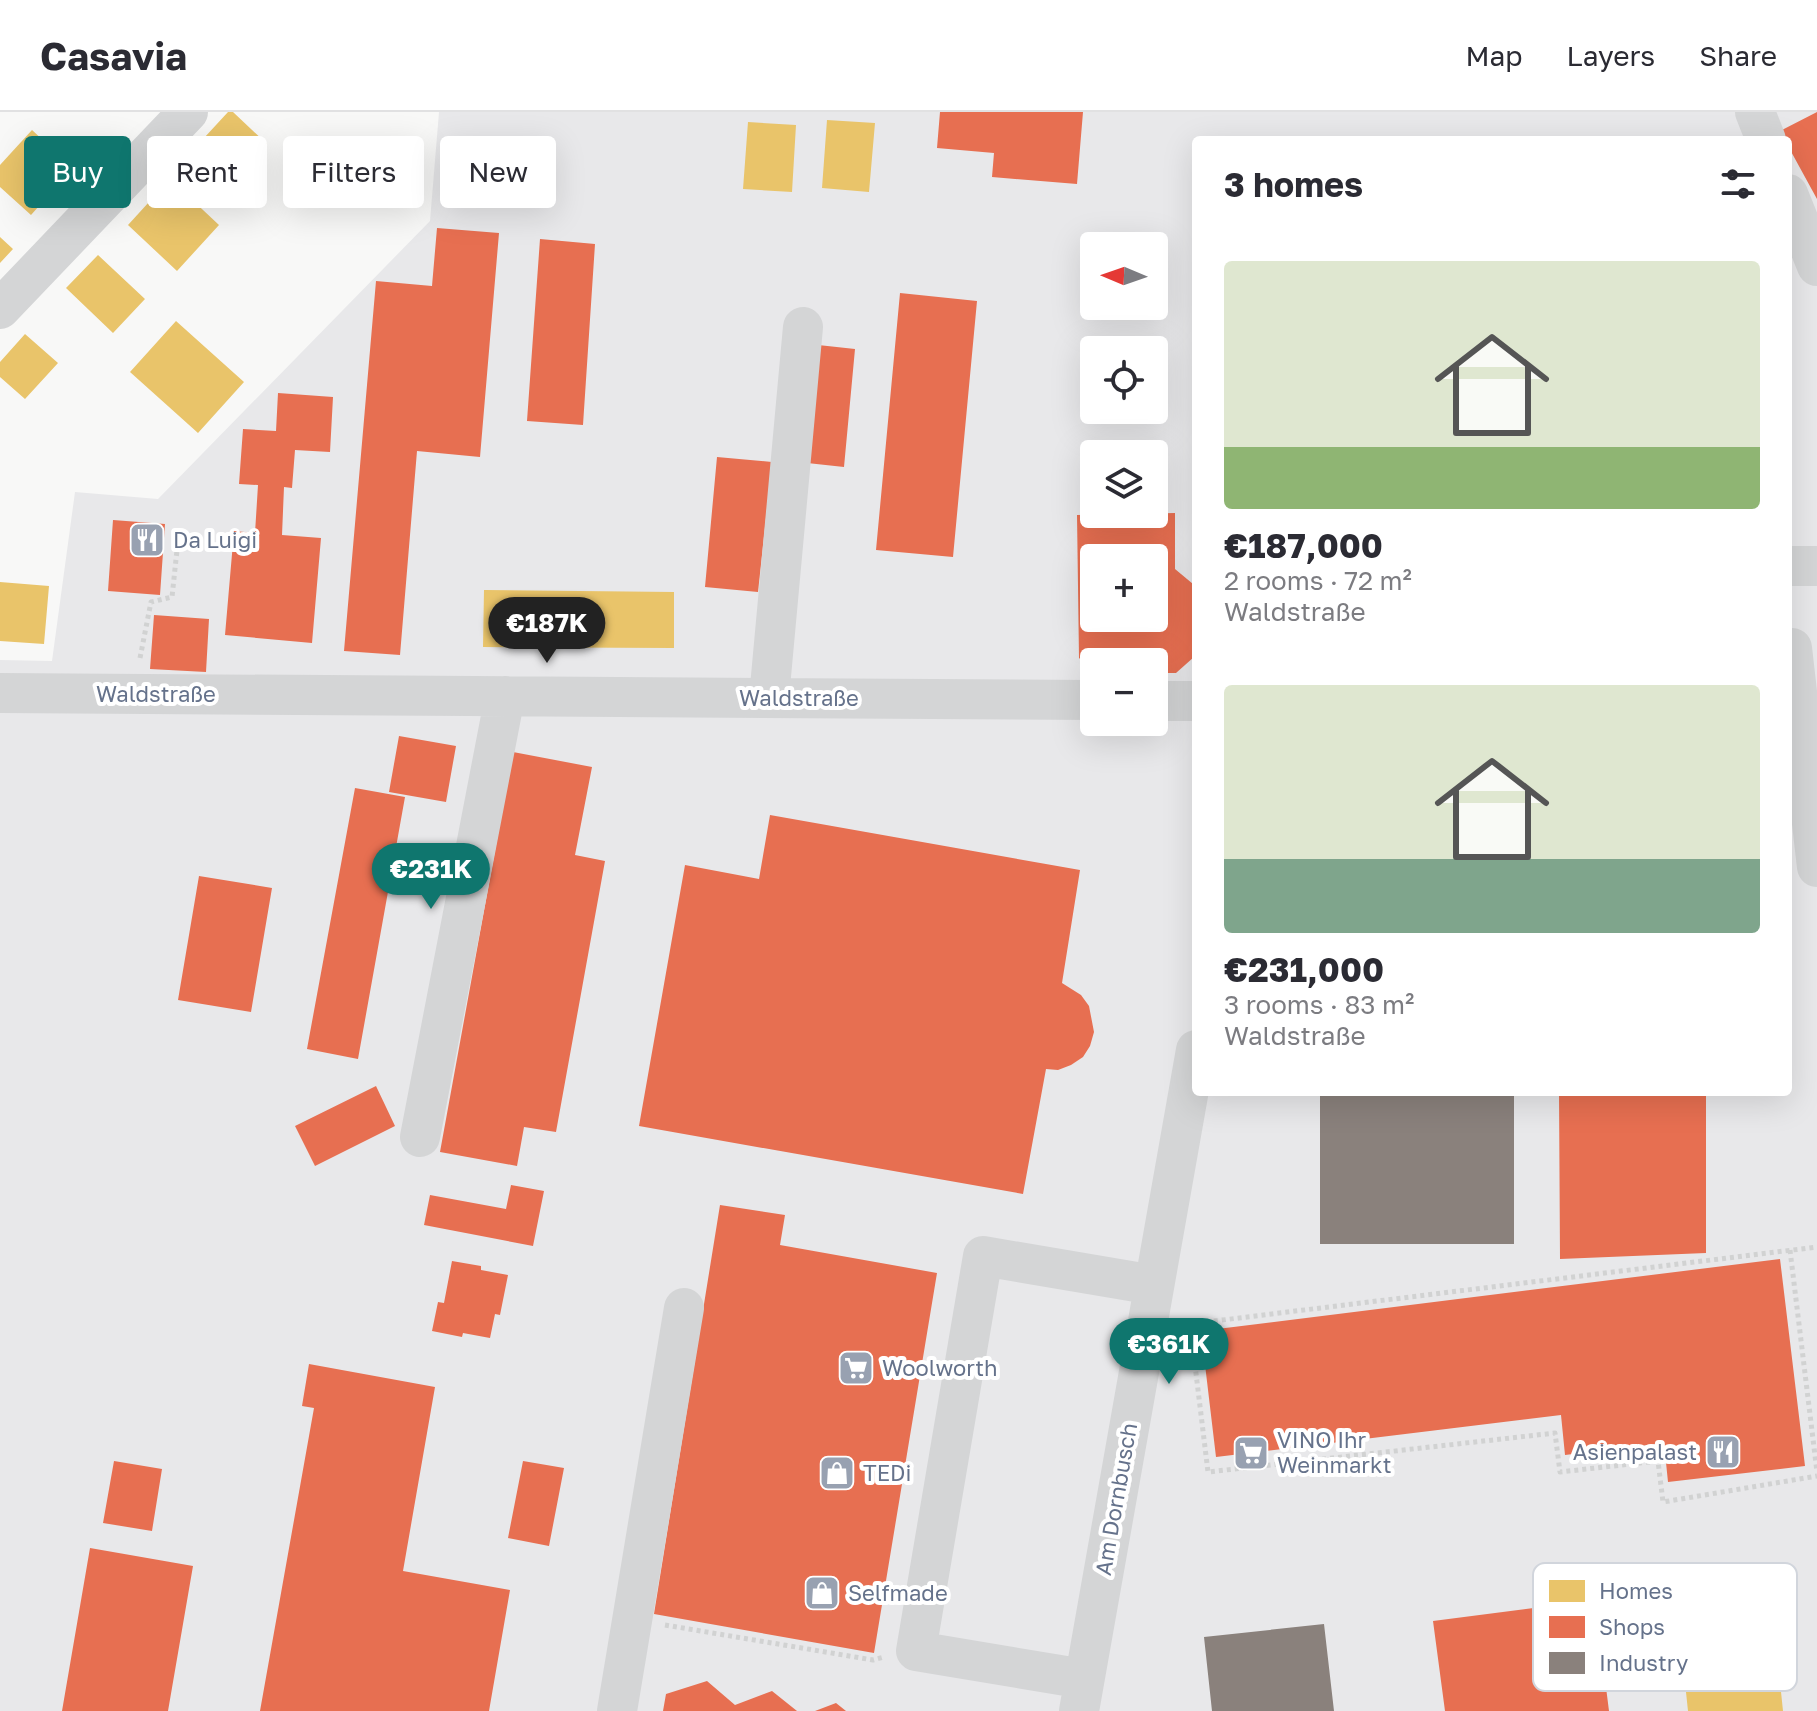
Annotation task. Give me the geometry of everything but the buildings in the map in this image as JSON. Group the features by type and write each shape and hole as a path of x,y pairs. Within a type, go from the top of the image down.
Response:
{"street":[{"path":"0,309 188,112"},
{"path":"1755,112 1764,136"},
{"path":"1792,204 1817,266"},
{"path":"769,698 803,327"},
{"path":"1792,566 1817,566"},
{"path":"1799,647 1817,867"},
{"name":"Waldstraße","path":"0,693 1080,700"},
{"path":"420,1137 505,696"},
{"path":"1168,701 1192,701"},
{"name":"Am Dornbusch","path":"1081,1695 1192,1072"},
{"path":"1081,1695 1001,1665 916,1651 983,1256 1154,1285"},
{"path":"617,1711 684,1308"}],"path":[{"path":"133,694 151,602 172,597 177,550"},
{"path":"1146,1333 1190,1324 1817,1247"},
{"path":"1658,1461 1663,1502 1817,1474 1790,1250"},
{"path":"1190,1324 1208,1472 1555,1433 1560,1472 1658,1461 1665,1456"},
{"path":"632,1620 873,1660 916,1651"}],"shaded area":[{"path":"439,112 1817,112 1817,1711 0,1711 0,660 52,661 75,492 158,499 430,221"}],"place":[{"name":"Da Luigi","path":"147,540"},
{"name":"Woolworth","path":"856,1368"},
{"name":"Asienpalast","path":"1723,1452"},
{"name":"VINO Ihr Weinmarkt","path":"1251,1453"},
{"name":"TEDi","path":"837,1473"},
{"name":"Selfmade","path":"822,1593"}]}
